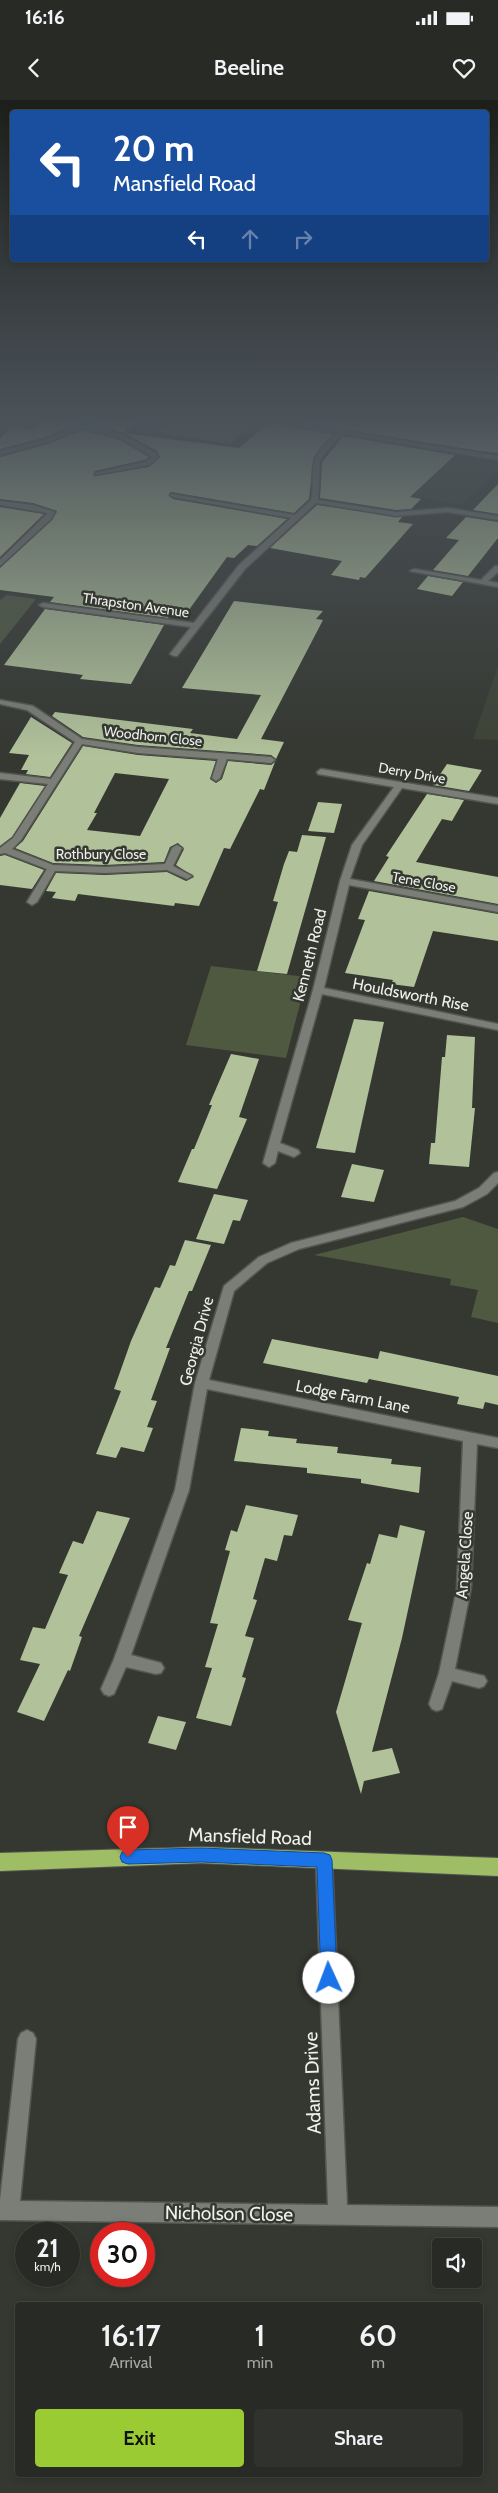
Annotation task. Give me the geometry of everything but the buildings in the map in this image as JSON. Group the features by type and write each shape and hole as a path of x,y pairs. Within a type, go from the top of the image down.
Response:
{"highway":[{"name":"Mansfield Road","path":"0,1862 201,1855 498,1867"}],"street":[{"path":"0,564 33,533"},
{"path":"174,654 242,567 280,533"},
{"path":"482,583 498,568"},
{"path":"414,571 498,585"},
{"name":"Thrapston Avenue","path":"43,605 195,625"},
{"path":"0,702 30,708 80,741 16,840 3,851"},
{"name":"Woodhorn Close","path":"80,741 138,750 271,760"},
{"name":"Woodhorn Close","path":"216,778 223,757"},
{"name":"Derry Drive","path":"322,784 325,772 498,801"},
{"path":"0,776 54,782"},
{"name":"Kenneth Road","path":"269,1163 318,990 345,881 357,846 400,785"},
{"path":"479,808 484,799"},
{"name":"Rothbury Close","path":"168,867 177,848"},
{"name":"Rothbury Close","path":"3,851 52,868 105,870 168,867 187,876"},
{"path":"32,902 52,868"},
{"name":"Tene Close","path":"345,881 498,909"},
{"name":"Houldsworth Rise","path":"318,990 498,1026"},
{"path":"275,1145 294,1154"},
{"name":"Georgia Drive","path":"109,1690 122,1659 182,1490 202,1383 228,1289 263,1260 295,1246 459,1204 483,1191 498,1176"},
{"name":"Lodge Farm Lane","path":"202,1383 498,1443"},
{"name":"Angela Close","path":"438,1704 447,1672 464,1588 470,1437"},
{"path":"122,1659 156,1668"},
{"path":"447,1672 478,1681"},
{"name":"Adams Drive","path":"324,1860 338,2214"},
{"path":"5,2210 27,2039"},
{"name":"Nicholson Close","path":"5,2210 498,2217"}],"shaded area":[{"path":"7,595 36,599 0,644 0,600"},
{"path":"498,667 498,740 473,739 497,669"},
{"path":"211,966 307,977 286,1058 186,1045"},
{"path":"463,1217 498,1229 498,1323 471,1317 478,1290 450,1285 451,1279 314,1255"}],"route":[{"path":"128,1857 201,1855 324,1860 329,1978"}]}
